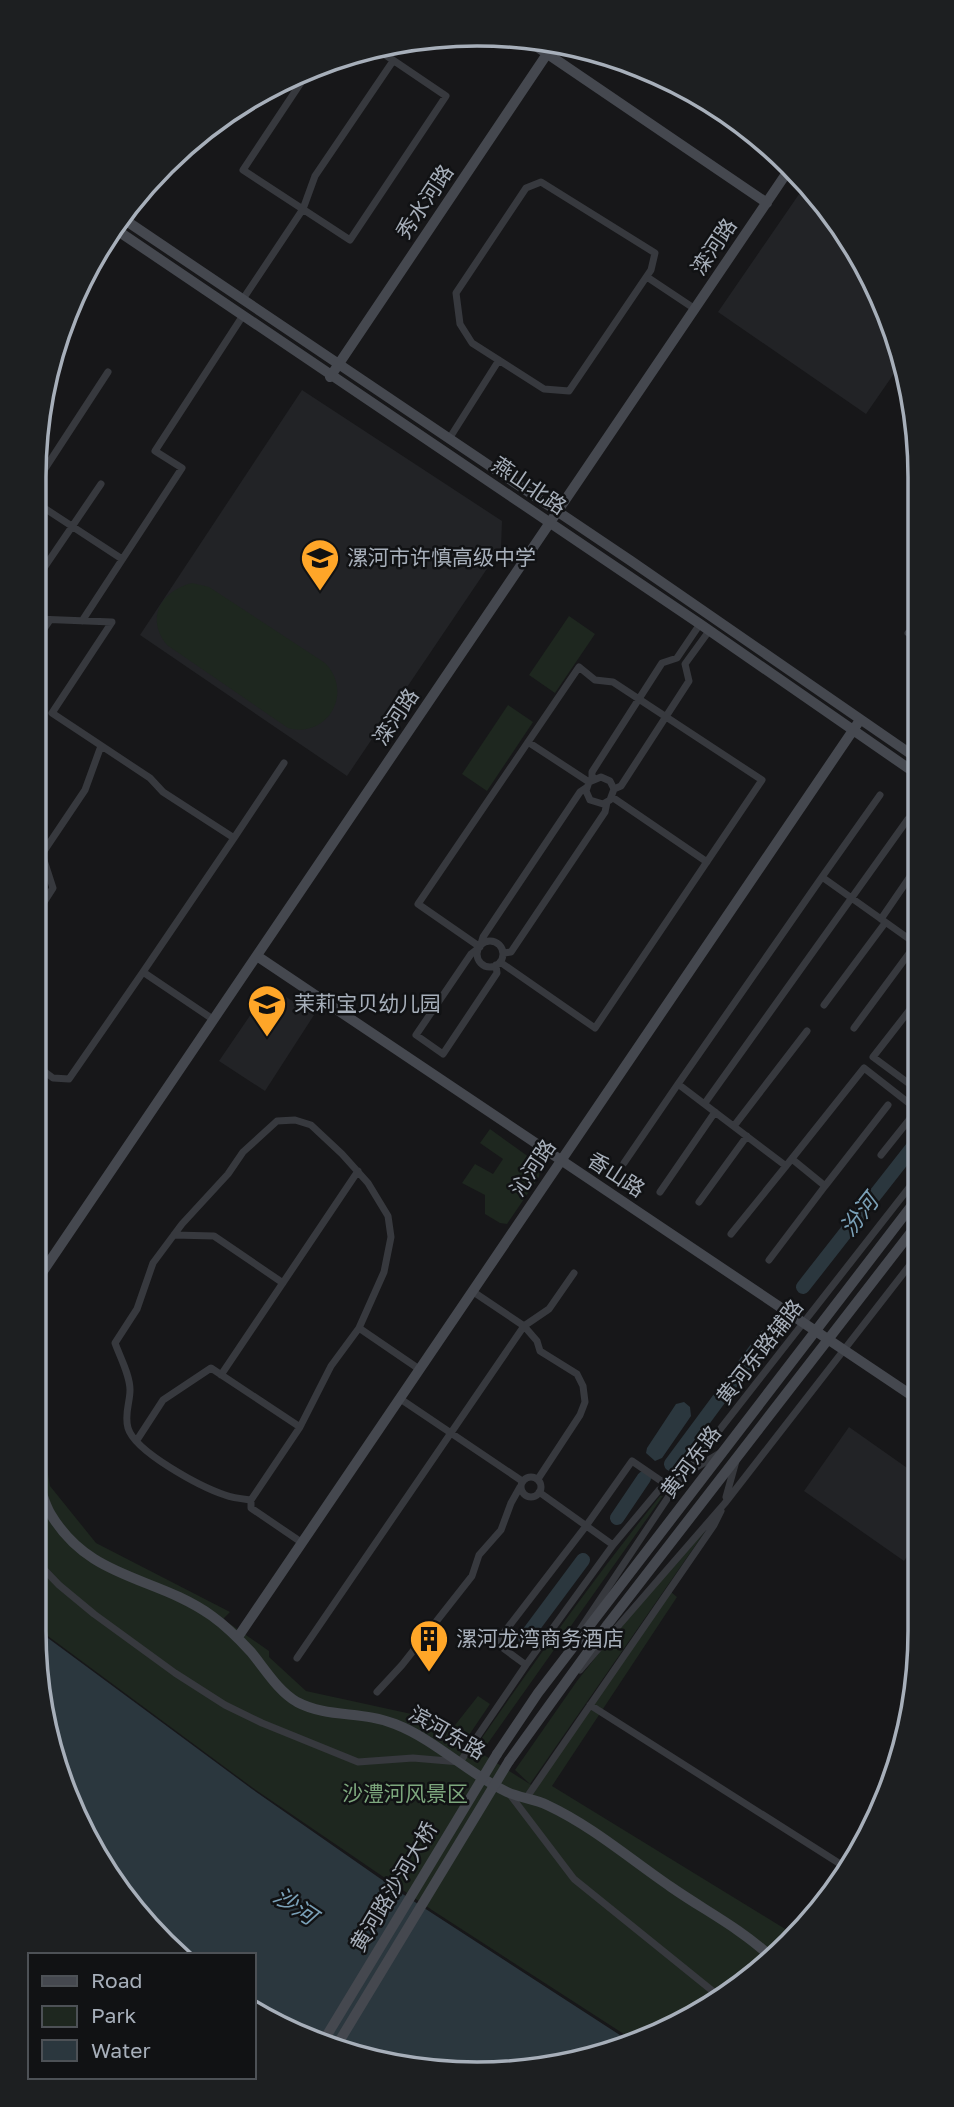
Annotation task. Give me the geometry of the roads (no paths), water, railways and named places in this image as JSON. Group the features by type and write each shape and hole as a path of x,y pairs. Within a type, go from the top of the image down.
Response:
{"street":[{"name":"秀水河路","path":"330,377 548,52"},
{"path":"551,52 766,203"},
{"path":"301,83 243,170 350,240 446,96 386,56"},
{"path":"243,299 303,209 315,176 393,61"},
{"name":"滦河路","path":"46,1267 785,175"},
{"path":"541,182 655,253 647,277 569,391 544,389 472,343 460,324 456,293 526,188 541,182"},
{"name":"燕山北路","path":"129,222 558,512 908,753"},
{"name":"燕山北路","path":"121,233 908,768"},
{"path":"647,277 695,309"},
{"path":"82,621 182,468 155,451 242,317"},
{"path":"449,439 499,360"},
{"path":"46,467 108,372"},
{"path":"46,565 101,484"},
{"path":"46,509 122,559"},
{"path":"46,620 113,622 52,713 150,778 163,792 234,838"},
{"path":"46,626 50,620"},
{"path":"704,628 685,664 689,681 621,786 611,796 593,803 587,796 592,772 638,699 662,663 677,658 704,628"},
{"path":"480,947 418,904 579,667 596,680 613,682 762,780 596,1028 498,964"},
{"name":"沁河路","path":"238,1637 860,720"},
{"path":"528,742 589,783"},
{"path":"46,848 85,790 102,746"},
{"path":"46,1073 53,1078 69,1079 284,763"},
{"path":"498,964 491,967 481,963 477,954 483,937 580,792 589,783 606,778 611,796 605,812 511,952 504,953"},
{"path":"611,796 707,862"},
{"path":"624,1163 880,796"},
{"path":"705,1103 908,819"},
{"path":"46,864 53,888 46,899"},
{"path":"822,877 908,937"},
{"path":"824,1005 908,881"},
{"path":"485,942 495,942 504,953 497,973 443,1054 416,1035 471,954 485,942"},
{"name":"香山路","path":"257,956 908,1393"},
{"path":"854,1028 908,956"},
{"path":"144,972 214,1020"},
{"path":"908,1012 873,1057 908,1083"},
{"path":"734,1126 807,1031"},
{"path":"731,1234 864,1068 908,1103"},
{"path":"678,1084 786,1166"},
{"path":"769,1261 888,1105"},
{"path":"660,1192 715,1112"},
{"path":"251,1500 227,1496 200,1485 166,1465 129,1432 126,1415 130,1388 115,1343 137,1309 153,1263 174,1234 228,1174 243,1152 276,1121 295,1120 311,1125 368,1183 387,1216 391,1237 384,1272 359,1328 331,1366 300,1427 251,1500 251,1508 301,1542"},
{"path":"881,1155 908,1123"},
{"path":"699,1202 747,1136"},
{"path":"792,1159 825,1186"},
{"path":"221,1375 358,1171"},
{"name":"黄河东路辅路","path":"538,1693 685,1474 908,1189"},
{"name":"黄河东路","path":"497,1754 538,1693 908,1210"},
{"path":"174,1234 214,1236 283,1283"},
{"name":"黄河东路","path":"509,1761 608,1624 908,1237"},
{"path":"550,1704 725,1503 908,1267"},
{"path":"297,1658 524,1326 549,1309 574,1273"},
{"path":"472,1291 524,1326 537,1341 540,1351 577,1374 583,1387 584,1402 580,1415 538,1479"},
{"path":"359,1328 419,1369"},
{"path":"136,1440 163,1400 211,1368 300,1427"},
{"path":"377,1692 402,1665 472,1576 479,1555 501,1530 521,1484 531,1476 538,1479 541,1485 539,1492 528,1497 522,1493 521,1484 399,1398"},
{"path":"46,1572 59,1585 165,1666 225,1705 262,1723 358,1762 414,1758 460,1762 613,1545 659,1490 724,1451"},
{"path":"527,1797 714,1525 725,1503 737,1460"},
{"path":"526,1665 496,1643 632,1461 667,1485"},
{"path":"539,1492 613,1545"},
{"name":"滨河东路","path":"46,1500 50,1512 80,1550 101,1564 188,1601 212,1616 238,1637 283,1690 296,1701 313,1709 367,1715 394,1723 429,1739 508,1792 547,1805 593,1831 699,1906 734,1926 765,1952"},
{"path":"590,1705 840,1864"},
{"name":"黄河路沙河大桥","path":"327,2035 497,1754"},
{"name":"黄河路沙河大桥","path":"340,2040 509,1761"},
{"path":"508,1792 574,1879 713,1991"}],"water":[{"path":"684,1402 690,1407 691,1416 662,1458 655,1461 646,1453 647,1448 676,1404"},
{"name":"沙河","path":"46,1637 252,1789 398,1891 622,2037 589,2047 533,2058 449,2061 365,2047 290,2019 256,2001 256,1953 191,1953 153,1915 118,1870 90,1821 68,1769 49,1686"}],"waterway":[{"name":"汾河","path":"803,1287 908,1153"},
{"name":"汾河","path":"671,1464 765,1337"},
{"name":"汾河","path":"617,1518 644,1478"},
{"name":"汾河","path":"525,1638 583,1560"}],"place":[{"name":"漯河市许慎高级中学","path":"320,592"},
{"name":"茉莉宝贝幼儿园","path":"267,1038"},
{"name":"漯河龙湾商务酒店","path":"429,1673"}],"park label":[{"name":"沙澧河风景区","path":"405,1794"}]}
